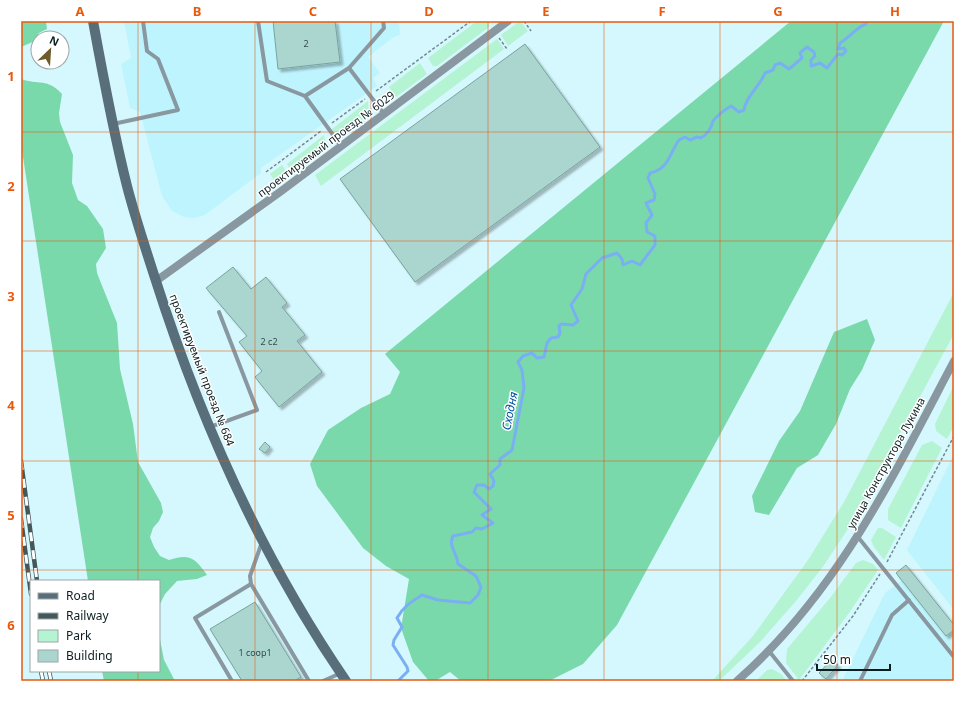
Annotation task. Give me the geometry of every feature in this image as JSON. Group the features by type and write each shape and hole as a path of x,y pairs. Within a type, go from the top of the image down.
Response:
{"street":[{"name":"проектируемый проезд № 684","path":"93,21 112,124 127,187 172,330 209,427 263,539 301,612 343,677"},
{"name":"проектируемый проезд № 6029","path":"156,281 385,114 506,22"},
{"name":"улица Конструктора Лукина","path":"737,681 769,651 807,608 858,537 882,497 954,361"}],"lane":[{"path":"112,124 178,110 158,59 147,52 143,21"},
{"path":"258,21 267,81 305,96 341,146"},
{"path":"305,96 349,68 384,28 383,21"},
{"path":"349,68 385,114"},
{"path":"209,427 257,410 219,312"},
{"path":"858,537 954,657"},
{"path":"263,539 250,576 251,584 309,681"},
{"path":"232,681 195,618 251,584"},
{"path":"860,681 892,615 909,600"},
{"path":"769,651 793,681"},
{"path":"323,681 343,677"}],"path":[{"path":"524,21 531,31"},
{"path":"498,36 507,49"}],"shaded area":[{"path":"124,21 399,21 400,35 394,37 368,57 380,73 373,78 377,86 261,168 261,173 205,215 194,218 184,217 172,211 162,196 140,112 130,108 121,64 131,58"},
{"path":"954,454 954,610 907,550"},
{"path":"906,565 954,625 954,681 842,681 885,593 901,581 896,573"}],"green space":[{"path":"21,21 46,21 47,29 30,30 30,43 21,47"},
{"path":"477,21 489,21 489,27 437,66 433,66 428,58"},
{"path":"520,21 528,31 508,46 501,35"},
{"path":"791,21 944,21 617,625 583,664 549,681 461,681 450,672 435,681 429,681 413,662 401,628 409,579 386,566 363,548 317,486 310,464 328,430 361,408 390,394 400,372 385,354"},
{"path":"497,39 504,49 321,186 315,175"},
{"path":"420,63 427,74 396,97 389,87"},
{"path":"21,79 52,86 62,94 59,113 60,122 73,155 72,183 78,200 87,206 103,229 106,248 96,264 97,273 117,323 120,369 133,424 138,462 161,503 163,512 159,521 153,528 150,537 160,556 169,560 182,557 191,558 199,564 207,575 197,579 177,581 165,594 160,604 160,580 88,580 21,144"},
{"path":"368,101 369,116 344,135 331,130"},
{"path":"324,135 326,150 293,174 287,164"},
{"path":"282,165 288,174 276,183 270,174"},
{"path":"954,292 954,334 848,529 822,568 796,601 760,642 719,681 712,681 753,636 808,560 844,502"},
{"path":"867,319 875,340 862,370 850,389 836,424 818,455 797,468 769,515 755,512 752,496 779,441 800,411 834,332"},
{"path":"954,385 954,426 947,439 936,431 935,424"},
{"path":"932,441 942,448 901,528 888,520 888,509 922,445"},
{"path":"878,528 882,528 896,537 884,560 874,547 871,540"},
{"path":"863,560 873,564 878,570 849,613 799,680 786,663 787,649 830,598 856,563"},
{"path":"160,639 164,660 175,681 104,681 102,672 160,672"},
{"path":"772,669 781,674 787,681 756,681 767,670"}],"building":[{"path":"273,21 335,21 340,62 278,69"},
{"path":"525,44 600,147 415,282 340,179"},
{"path":"233,267 251,289 266,277 287,303 282,307 305,335 297,341 322,372 279,407 255,377 262,371 239,342 247,336 206,288"},
{"path":"265,442 270,447 265,453 259,449"},
{"path":"906,565 954,625 954,630 946,636 896,573"},
{"path":"255,602 301,677 294,681 242,681 210,629"},
{"path":"831,660 838,665 826,679 819,673"}],"waterway":[{"name":"Сходня","path":"398,681 408,671 393,645 394,640 402,627 397,618 399,614 411,602 422,595 438,600 470,603 478,595 481,587 476,576 458,564 452,546 452,540 453,536 472,532 476,528 482,529 493,523 482,515 491,509 474,492 477,485 484,485 489,489 493,486 494,481 490,474 500,465 500,459 512,450 524,388 522,370 518,362 523,356 532,353 537,358 544,357 547,343 551,338 558,337 560,333 559,326 561,324 573,325 578,321 571,305 582,289 586,274 602,258 617,253 622,259 623,265 632,261 640,265 655,245 655,236 647,232 646,223 652,215 646,203 654,200 655,194 648,178 650,173 656,171 665,164 679,140 685,137 690,140 697,137 701,138 706,135 713,121 731,106 739,112 744,110 747,100 765,73 773,70 775,65 780,63 789,69 802,58 800,53 807,47 814,52 815,56 811,60 811,66 820,63 827,68 838,54 842,55 846,51 844,48 838,49 840,43 866,24 866,21"}],"railway":[{"path":"21,461 37,580"},
{"path":"21,519 30,586"},
{"path":"41,672 43,681"},
{"path":"49,672 51,681"}]}
